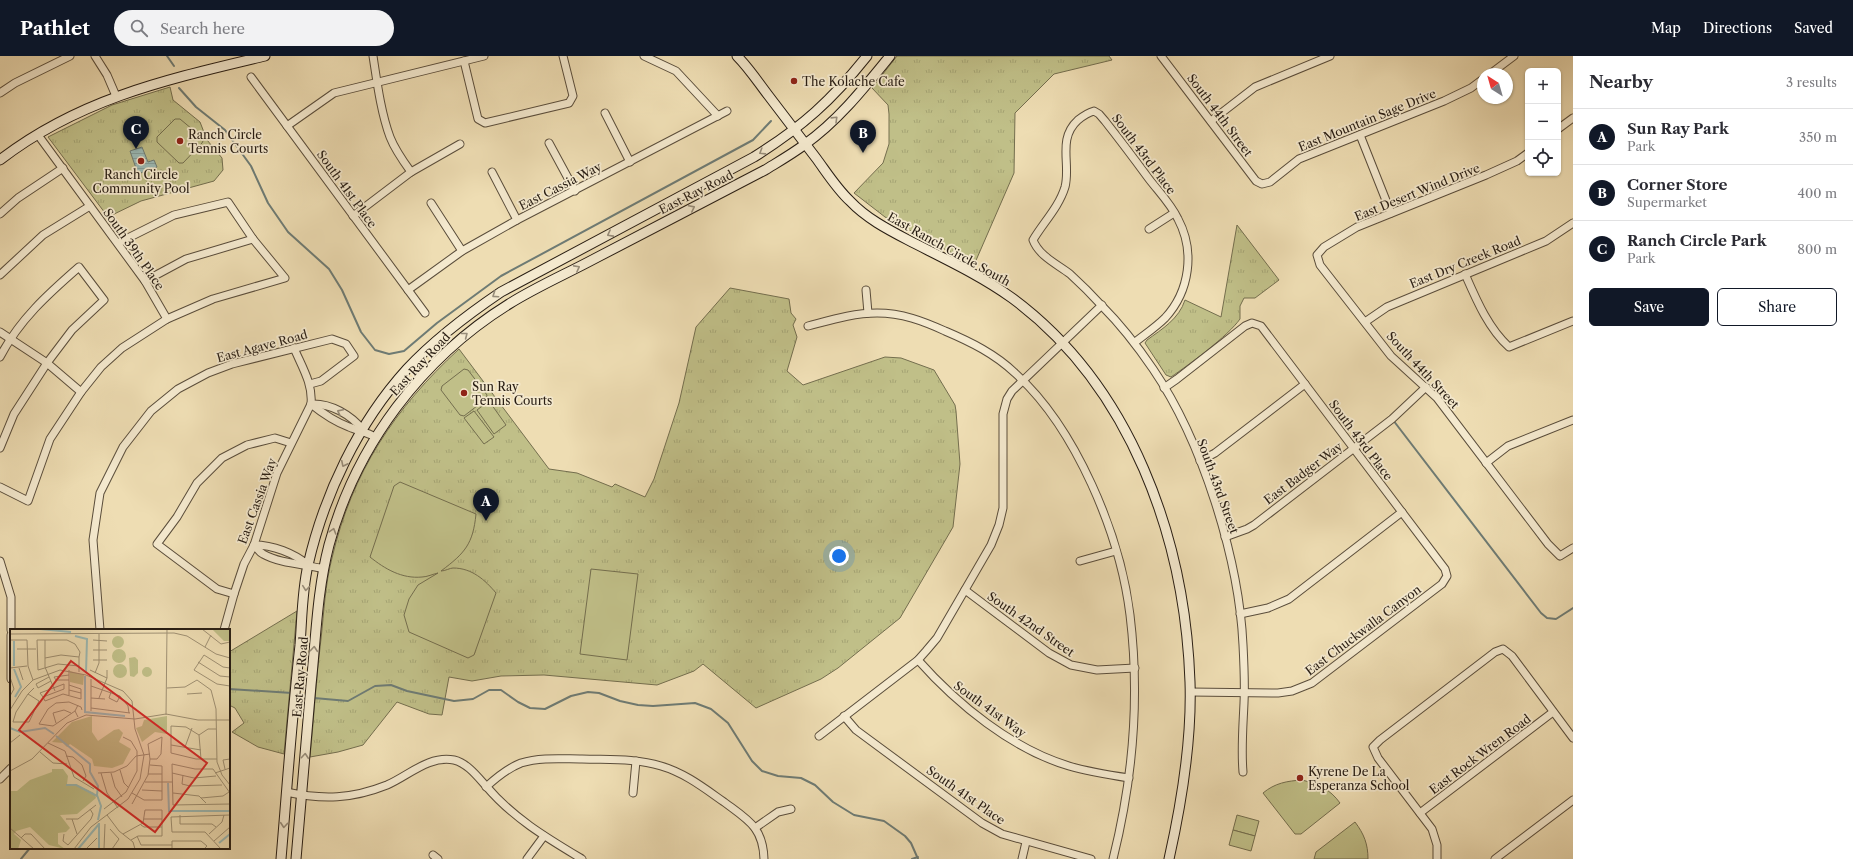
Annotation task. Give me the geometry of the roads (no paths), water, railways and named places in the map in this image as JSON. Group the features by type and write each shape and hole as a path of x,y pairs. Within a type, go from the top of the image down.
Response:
{"main road":[{"path":"0,160 38,135 73,115 116,96 188,74 265,56"},
{"name":"East Ranch Circle South","path":"737,56 850,202 881,226 981,279 1011,298 1063,342 1106,397 1140,460 1156,500 1169,540 1184,612 1190,692 1186,761 1169,859"},
{"name":"East Ray Road","path":"296,859 318,606 324,569 333,533 344,499 355,474 375,437 417,381 457,342 509,304 765,170 800,137 817,112 837,92 867,56"},
{"name":"East Ray Road","path":"281,859 293,706 308,565 330,495 346,460 363,430 406,370 464,317 500,292 754,157 800,137 847,107 890,56"},
{"path":"644,216 651,229"}],"street":[{"path":"0,93 15,83 70,56"},
{"path":"95,56 107,75 116,96"},
{"path":"373,56 377,82 390,137 399,156 411,172"},
{"path":"287,126 334,93 484,56"},
{"path":"464,61 478,119 485,123 569,103 573,96 563,56"},
{"path":"644,56 676,71 718,116"},
{"name":"South 44th Street","path":"1161,56 1256,181 1262,184"},
{"path":"1211,121 1255,87 1326,57"},
{"path":"1497,68 1511,57"},
{"name":"South 41st Place","path":"251,78 425,313"},
{"name":"East Mountain Sage Drive","path":"1262,184 1270,182 1299,159 1454,97 1477,84"},
{"name":"East Cassia Way","path":"408,290 462,251 517,220 727,111"},
{"name":"South 43rd Place","path":"1033,240 1057,204 1064,187 1065,145 1069,130 1083,116 1094,111 1105,120 1174,212 1182,226 1186,241 1188,259 1186,276 1181,294 1164,318 1134,343"},
{"path":"604,113 630,162"},
{"path":"1561,128 1573,118"},
{"name":"South 39th Place","path":"38,135 145,281 167,319"},
{"path":"1360,135 1391,213"},
{"path":"548,143 575,191"},
{"path":"353,216 411,172 460,144"},
{"name":"East Desert Wind Drive","path":"1317,255 1324,247 1342,235 1391,213 1486,175 1517,161 1525,155"},
{"path":"0,214 18,198 63,168"},
{"path":"492,172 517,220"},
{"path":"0,487 28,501 50,439 81,392 101,367 122,348 167,319 212,299 285,278 253,239 228,202 174,215 118,243"},
{"path":"431,203 462,251"},
{"path":"0,275 43,235 90,206"},
{"name":"South 43rd Place","path":"1149,229 1174,212"},
{"name":"East Dry Creek Road","path":"1365,322 1387,307 1546,241 1573,223"},
{"path":"145,281 186,259 253,239"},
{"name":"South 43rd Street","path":"1033,240 1036,248 1070,274 1102,305 1134,343 1164,388 1200,461 1225,537 1240,614 1244,693 1243,772"},
{"name":"South 44th Street","path":"1317,255 1320,265 1391,356 1437,398 1548,544 1560,556 1573,548"},
{"path":"0,357 10,338 44,298 80,267 104,300 72,330 47,363 14,414 0,448"},
{"path":"1465,274 1501,340 1509,346 1573,321"},
{"path":"866,290 868,313"},
{"path":"819,736 918,660 937,638 991,544 1001,519 1004,492 1003,410 1007,399 1102,305"},
{"path":"808,326 838,318 868,313 905,316 951,333 991,354 1024,381 1050,412 1078,457 1100,506 1116,551 1130,613 1135,668 1135,719 1129,778 1122,821 1113,859"},
{"name":"South 43rd Place","path":"1164,388 1245,326 1252,323 1260,326 1445,568 1447,576"},
{"path":"0,332 47,363 81,392"},
{"name":"East Agave Road","path":"100,629 93,540 100,493 123,447 151,411 178,389 208,372 232,364 332,339 346,344 354,356 321,381 310,384"},
{"path":"294,348 310,384 311,404 323,404 354,419 363,430 375,437"},
{"path":"1200,461 1215,452 1305,384"},
{"name":"East Badger Way","path":"1225,537 1254,525 1404,410 1426,387"},
{"name":"East Cassia Way","path":"224,629 244,564 254,545 277,473 311,404"},
{"path":"1486,462 1508,446 1573,420"},
{"path":"234,594 217,589 157,544 177,517 197,483 222,458 247,445 275,438 291,443"},
{"path":"1240,614 1268,608 1289,599 1402,512"},
{"path":"254,545 262,554 297,565 308,565 324,569"},
{"path":"1080,561 1116,551"},
{"path":"0,560 11,597 11,629"},
{"name":"East Chuckwalla Canyon","path":"1190,692 1278,693 1292,691 1312,683 1442,584 1447,576"},
{"name":"South 42nd Street","path":"965,590 1048,653 1071,665 1097,670 1135,668"},
{"path":"1437,859 1437,845 1432,828 1378,758 1373,747 1496,652 1503,649 1512,656 1573,738"},
{"name":"South 41st Way","path":"918,660 949,694 995,728 1024,747 1067,766 1090,772 1129,778"},
{"name":"East Rock Wren Road","path":"1420,813 1553,712"},
{"name":"South 41st Place","path":"844,716 856,730 982,823 1002,834 1026,842 1091,859"},
{"path":"486,787 506,771 527,762 546,759 636,761 661,766 691,778 746,818 761,838 764,859"},
{"path":"286,792 330,798 369,792 388,785 427,764 439,760 454,760 464,764 504,806 544,836 582,859"},
{"path":"633,793 636,761"},
{"path":"0,779 10,769"},
{"path":"1495,859 1573,800"},
{"path":"755,828 778,812 791,810"},
{"path":"528,859 544,836"},
{"path":"1022,859 1026,842"}],"water":[{"name":"Ranch Circle Community Pool","path":"142,147 148,162 154,160 157,167 138,174 130,151"}],"waterway":[{"path":"167,56 174,66"},
{"path":"179,88 196,107 225,130 251,166 268,203 288,232 329,269 342,290 361,332 375,350 389,354 404,351 437,323 501,276 753,140 771,121"},
{"path":"1393,420 1541,613 1547,618 1556,619 1573,608"},
{"path":"314,698 348,701 375,686 391,685 407,691 454,701 473,699 489,690 501,690 518,702 530,708 545,709 571,696 588,692 599,693 620,701 638,705 653,706 695,703 711,709 728,723 752,761 762,771 778,776 801,778 815,785 833,802 854,815 884,821 905,836 911,843 918,859"},
{"path":"230,689 292,693"},
{"path":"298,694 307,696"},
{"path":"21,859 29,849"},
{"path":"912,859 918,857"}],"place":[{"name":"The Kolache Cafe","path":"794,81"},
{"name":"Ranch Circle Tennis Courts","path":"180,141"},
{"name":"Ranch Circle Park","path":"136,149"},
{"name":"Corner Store","path":"863,153"},
{"name":"Ranch Circle Community Pool","path":"141,161"},
{"name":"Sun Ray Tennis Courts","path":"464,393"},
{"name":"Sun Ray Park","path":"486,521"},
{"name":"Kyrene De La Esperanza School","path":"1300,778"}]}
